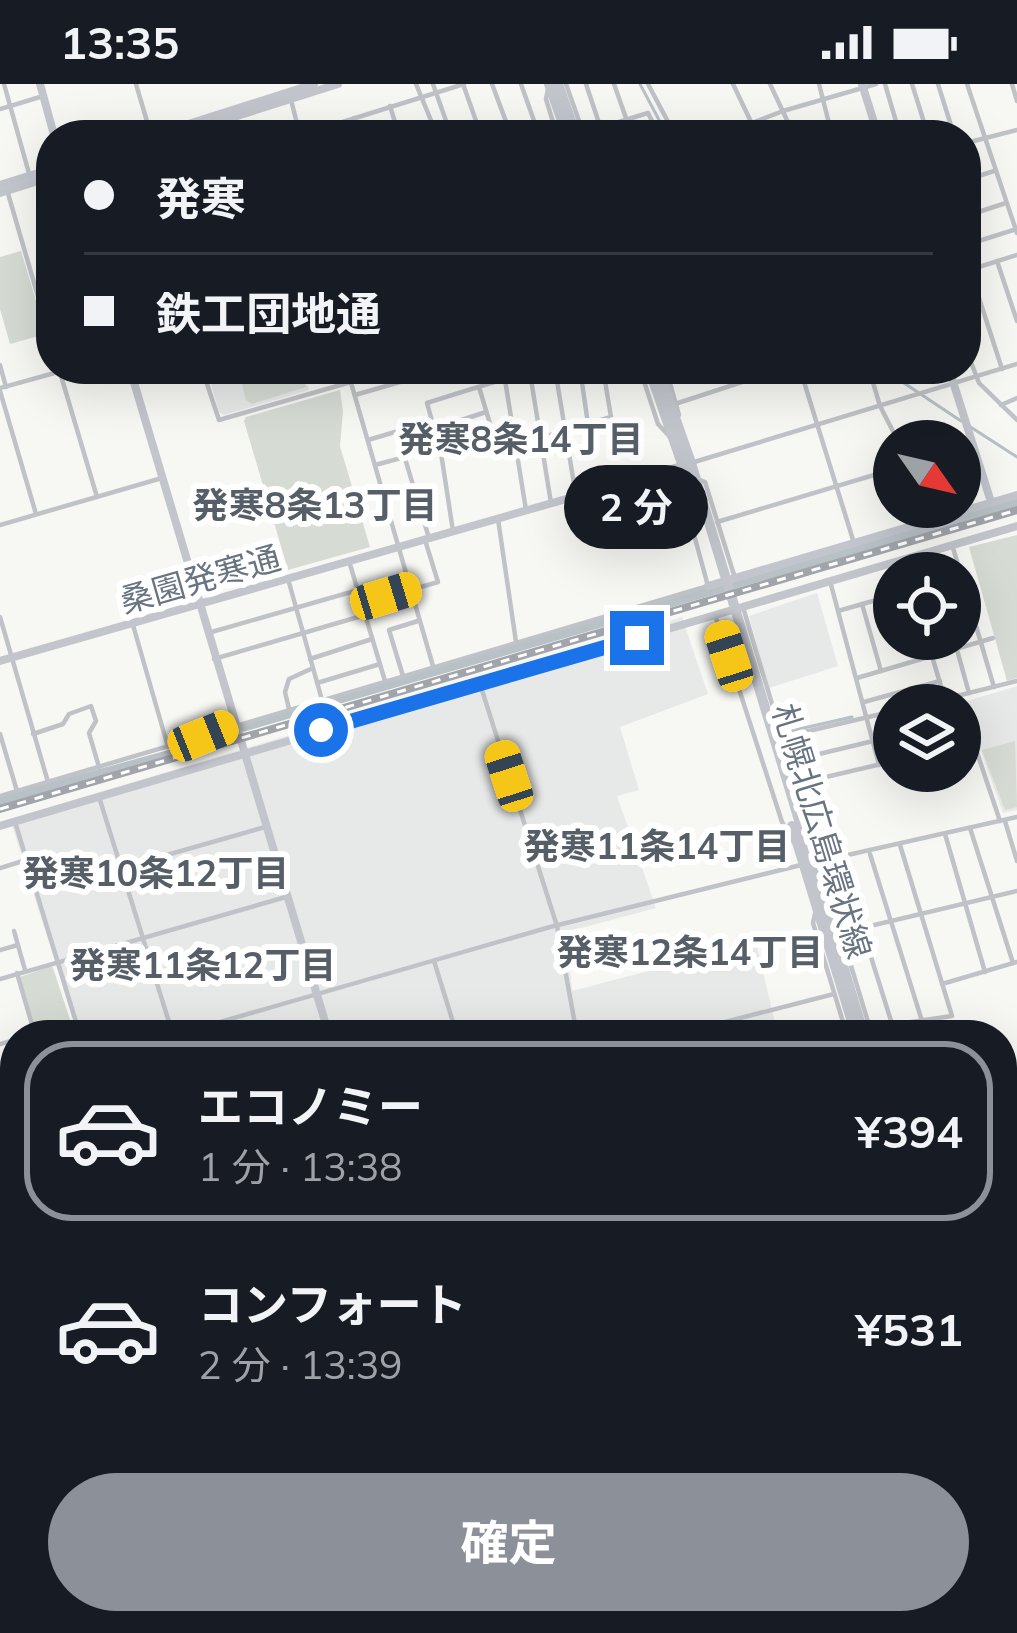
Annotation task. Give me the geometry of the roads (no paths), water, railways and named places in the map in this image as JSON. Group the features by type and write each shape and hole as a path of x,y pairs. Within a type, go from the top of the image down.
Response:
{"main road":[{"path":"556,84 571,120"},
{"name":"札幌北広島環状線","path":"661,384 674,440 687,464 780,757 818,910 857,1020"},
{"path":"663,384 687,464"},
{"name":"札幌北広島環状線","path":"780,757 799,847 821,896 858,1020"}],"street":[{"path":"4,84 30,179"},
{"path":"40,84 50,120"},
{"path":"136,84 148,120"},
{"path":"215,120 314,84"},
{"path":"289,92 338,84"},
{"path":"416,84 431,120"},
{"path":"347,120 435,88 463,84 476,120"},
{"path":"492,84 505,120"},
{"path":"521,84 534,120"},
{"path":"552,120 546,99 556,84"},
{"path":"586,84 598,120"},
{"path":"614,84 626,119 648,113 652,120"},
{"path":"648,84 667,120"},
{"path":"733,84 750,120"},
{"path":"770,84 787,120"},
{"path":"819,84 828,120"},
{"path":"762,120 876,84"},
{"path":"885,84 896,120"},
{"path":"912,84 923,120"},
{"path":"938,84 949,120"},
{"path":"967,84 978,120"},
{"path":"1012,84 1017,100"},
{"path":"863,86 873,120"},
{"path":"435,88 447,120"},
{"path":"0,110 43,96"},
{"path":"390,106 394,120"},
{"path":"207,120 232,113"},
{"path":"232,113 234,120"},
{"path":"983,138 1017,130"},
{"path":"981,131 1016,230 981,240"},
{"path":"981,175 994,171"},
{"path":"36,177 2,189 36,291"},
{"path":"981,211 1006,203"},
{"path":"981,266 1017,255"},
{"path":"997,261 1017,321"},
{"path":"981,308 1002,369"},
{"path":"981,375 1017,364"},
{"path":"0,365 2,389 36,514"},
{"path":"2,389 36,378"},
{"path":"981,383 1017,421"},
{"path":"64,384 97,497"},
{"path":"134,384 324,1020"},
{"path":"207,384 219,420 344,384"},
{"path":"352,384 433,666"},
{"path":"355,394 392,384"},
{"path":"453,531 441,453 427,403 488,384"},
{"path":"506,384 526,510"},
{"path":"532,384 551,503"},
{"path":"558,384 576,496"},
{"path":"582,384 588,424"},
{"path":"516,445 611,417 606,384"},
{"path":"645,384 658,424 674,440"},
{"path":"667,384 678,403 676,422"},
{"path":"678,403 734,384"},
{"path":"805,384 854,543"},
{"path":"873,384 887,420"},
{"path":"687,464 950,384"},
{"path":"953,384 991,502"},
{"path":"441,453 494,437 478,387"},
{"path":"1001,405 1017,398"},
{"path":"368,440 486,412"},
{"path":"362,603 438,582 397,432"},
{"path":"375,465 405,457"},
{"name":"桑園発寒通","path":"0,661 687,464"},
{"path":"717,521 873,476"},
{"path":"0,525 162,478"},
{"path":"708,586 684,498 692,481 705,482 735,578"},
{"path":"0,796 1017,495"},
{"path":"498,518 516,642"},
{"path":"928,552 1017,526"},
{"path":"952,545 954,552"},
{"path":"349,561 385,681"},
{"path":"0,826 873,568"},
{"path":"288,579 322,700"},
{"path":"830,581 873,736"},
{"path":"208,633 358,590"},
{"path":"838,611 873,601"},
{"path":"862,604 881,671"},
{"path":"743,607 782,737 780,757 796,784 805,816 800,826"},
{"path":"214,658 365,615"},
{"path":"715,615 782,823 799,847"},
{"path":"0,617 48,782"},
{"path":"403,676 389,630 421,620"},
{"path":"133,625 169,746"},
{"path":"993,638 981,641 994,687"},
{"path":"310,658 372,639"},
{"path":"857,678 918,660"},
{"path":"933,660 941,684"},
{"path":"317,682 380,664"},
{"path":"289,709 289,680 313,668"},
{"path":"864,702 940,681"},
{"path":"981,690 1017,681"},
{"path":"480,685 557,926 572,1020"},
{"path":"33,734 64,724 69,714 92,706 96,722 89,733 99,767"},
{"path":"782,737 873,716"},
{"path":"0,734 17,791"},
{"path":"780,757 873,740"},
{"path":"796,784 873,765"},
{"path":"981,765 1017,861"},
{"path":"99,796 169,1020"},
{"path":"237,1020 557,926 1017,817"},
{"path":"14,822 75,1020"},
{"path":"122,868 265,827"},
{"path":"942,984 1015,962 970,828"},
{"path":"945,834 985,972"},
{"path":"900,845 952,1016 928,1020"},
{"path":"869,852 922,1020"},
{"path":"840,858 891,1020"},
{"path":"0,868 26,860"},
{"path":"841,933 1017,891"},
{"path":"821,896 831,900 859,1020"},
{"path":"0,979 286,897"},
{"path":"818,910 813,923 834,994 852,1020"},
{"path":"14,931 25,970"},
{"path":"0,950 18,945"},
{"path":"434,961 452,1020"},
{"path":"17,974 30,1020"},
{"path":"733,1020 834,994"}],"waterway":[{"path":"640,84 659,120"},
{"path":"906,384 960,420"},
{"path":"981,434 1017,457"},
{"path":"244,727 1017,502"},
{"path":"786,732 852,717"},
{"path":"0,801 229,738"}],"railway":[{"path":"0,809 1017,510"}],"district":[{"name":"発寒8条14丁目","path":"521,439"},
{"name":"発寒8条13丁目","path":"315,505"},
{"name":"発寒11条14丁目","path":"657,846"},
{"name":"発寒10条12丁目","path":"156,873"},
{"name":"発寒12条14丁目","path":"690,952"},
{"name":"発寒11条12丁目","path":"203,965"}]}
